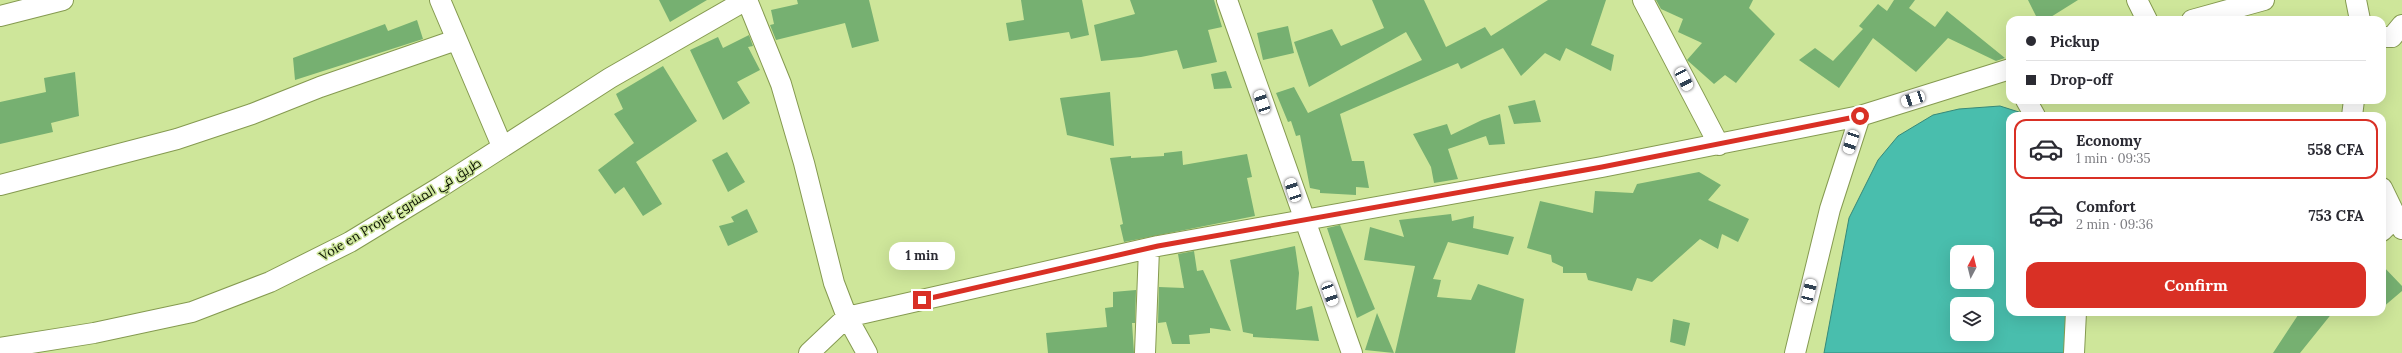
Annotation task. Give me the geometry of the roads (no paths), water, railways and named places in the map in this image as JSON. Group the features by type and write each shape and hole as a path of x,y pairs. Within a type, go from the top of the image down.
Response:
{"street":[{"path":"0,16 62,0"},
{"path":"440,0 502,146"},
{"path":"746,0 781,84 804,163 834,283 847,317 868,353"},
{"name":"Voie en Projet طريق في المشروع","path":"3,350 94,333 192,312 270,282 350,242 442,186 502,146 610,78 746,0"},
{"path":"1226,0 1352,353"},
{"path":"1644,0 1719,144"},
{"path":"2137,0 2146,16"},
{"path":"2206,16 2264,0"},
{"path":"2356,0 2359,16"},
{"path":"2386,37 2392,37 2402,25"},
{"path":"0,185 177,140 252,114 320,86 456,40"},
{"path":"809,353 847,317 1149,249 1303,219 1719,144 1860,116 2006,72"},
{"path":"1794,353 1830,209 1860,116"},
{"path":"2386,202 2393,226"},
{"path":"1145,353 1149,249"},
{"path":"2074,353 2076,316"}],"water":[{"path":"2000,106 2019,112 2006,112 2006,316 2069,316 2064,353 1824,353 1849,218 1878,160 1898,136 1933,115 1959,109"}]}
